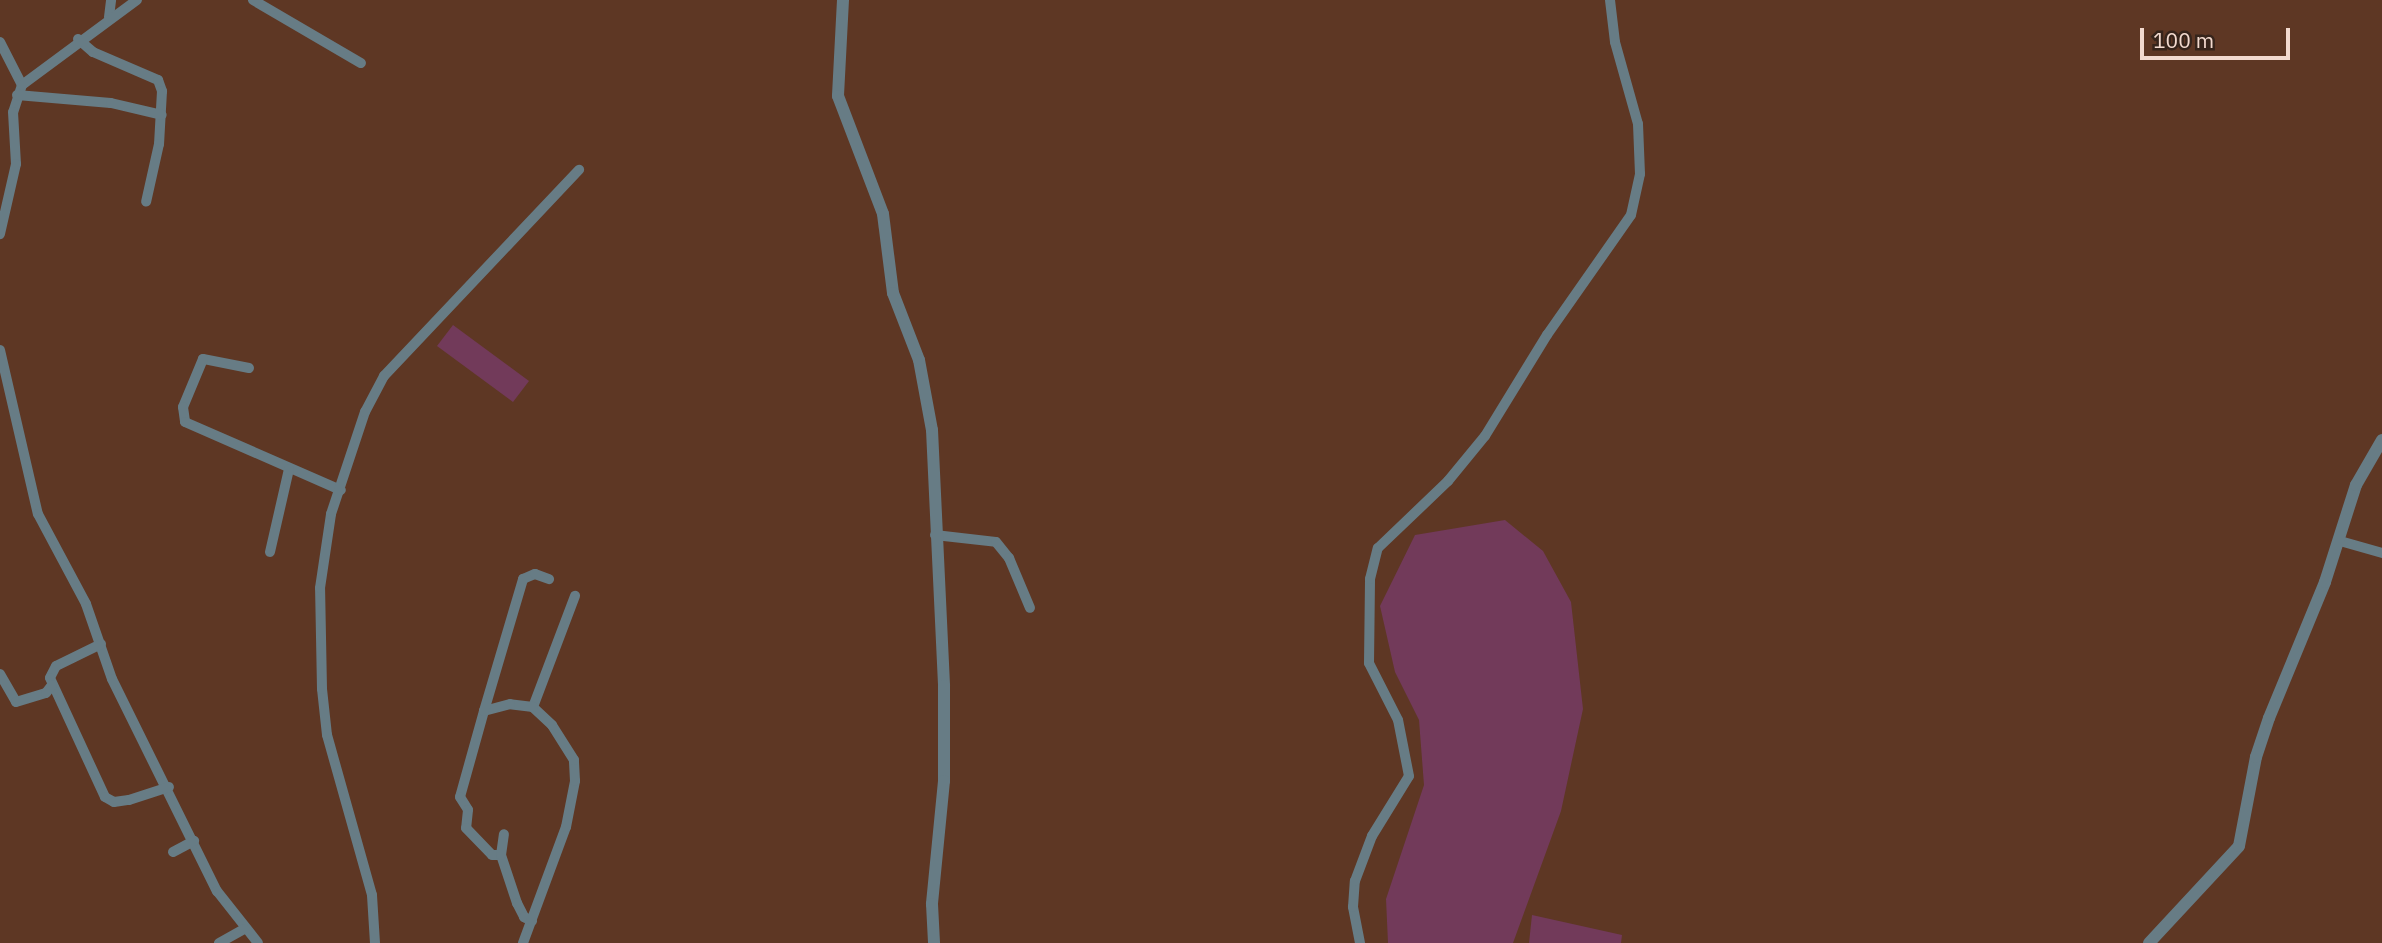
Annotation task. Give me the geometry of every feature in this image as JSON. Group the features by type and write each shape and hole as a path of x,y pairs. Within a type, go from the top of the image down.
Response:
{"street":[{"path":"109,17 111,0"},
{"path":"0,234 16,164 13,112 20,90 78,39 137,0"},
{"path":"253,0 361,64"},
{"path":"843,0 838,96 883,214 893,293 925,382 932,430 944,686 944,781 932,904 934,943"},
{"path":"1360,943 1353,907 1355,881 1373,836 1409,776 1398,720 1369,663 1366,631 1378,548 1448,481 1485,436 1547,335 1631,215 1640,174 1638,124 1615,41 1610,0"},
{"path":"78,39 93,52 158,80 162,115 156,170 146,202"},
{"path":"0,42 20,90"},
{"path":"20,90 101,102 162,115"},
{"path":"375,943 372,895 327,735 322,689 324,547 365,412 384,376 579,170"},
{"path":"0,350 38,514 86,604 112,679 169,787 218,891 244,929 258,943"},
{"path":"249,368 203,359 181,415 185,422 211,436 341,490"},
{"path":"2149,943 2239,846 2256,757 2340,541 2356,485 2382,440"},
{"path":"270,552 289,469"},
{"path":"935,535 996,542 1009,558 1030,608"},
{"path":"2340,541 2382,553"},
{"path":"501,855 492,855 466,828 468,810 460,797 523,579 535,573 550,579"},
{"path":"533,707 575,596"},
{"path":"101,644 50,671 52,685 105,797 114,802 130,800 169,787"},
{"path":"0,674 16,702 46,693 52,685"},
{"path":"484,711 510,704 533,707 565,744 573,760 575,781 560,846 523,943"},
{"path":"504,834 501,855 524,918 532,921"},
{"path":"173,852 194,841"},
{"path":"219,943 244,929"}],"shaded area":[{"path":"453,325 529,381 513,402 437,346"},
{"path":"1505,520 1543,551 1571,602 1583,709 1561,811 1513,943 1388,943 1386,899 1424,785 1419,720 1395,672 1380,606 1415,535"},
{"path":"1532,915 1622,935 1621,943 1529,943"}]}
